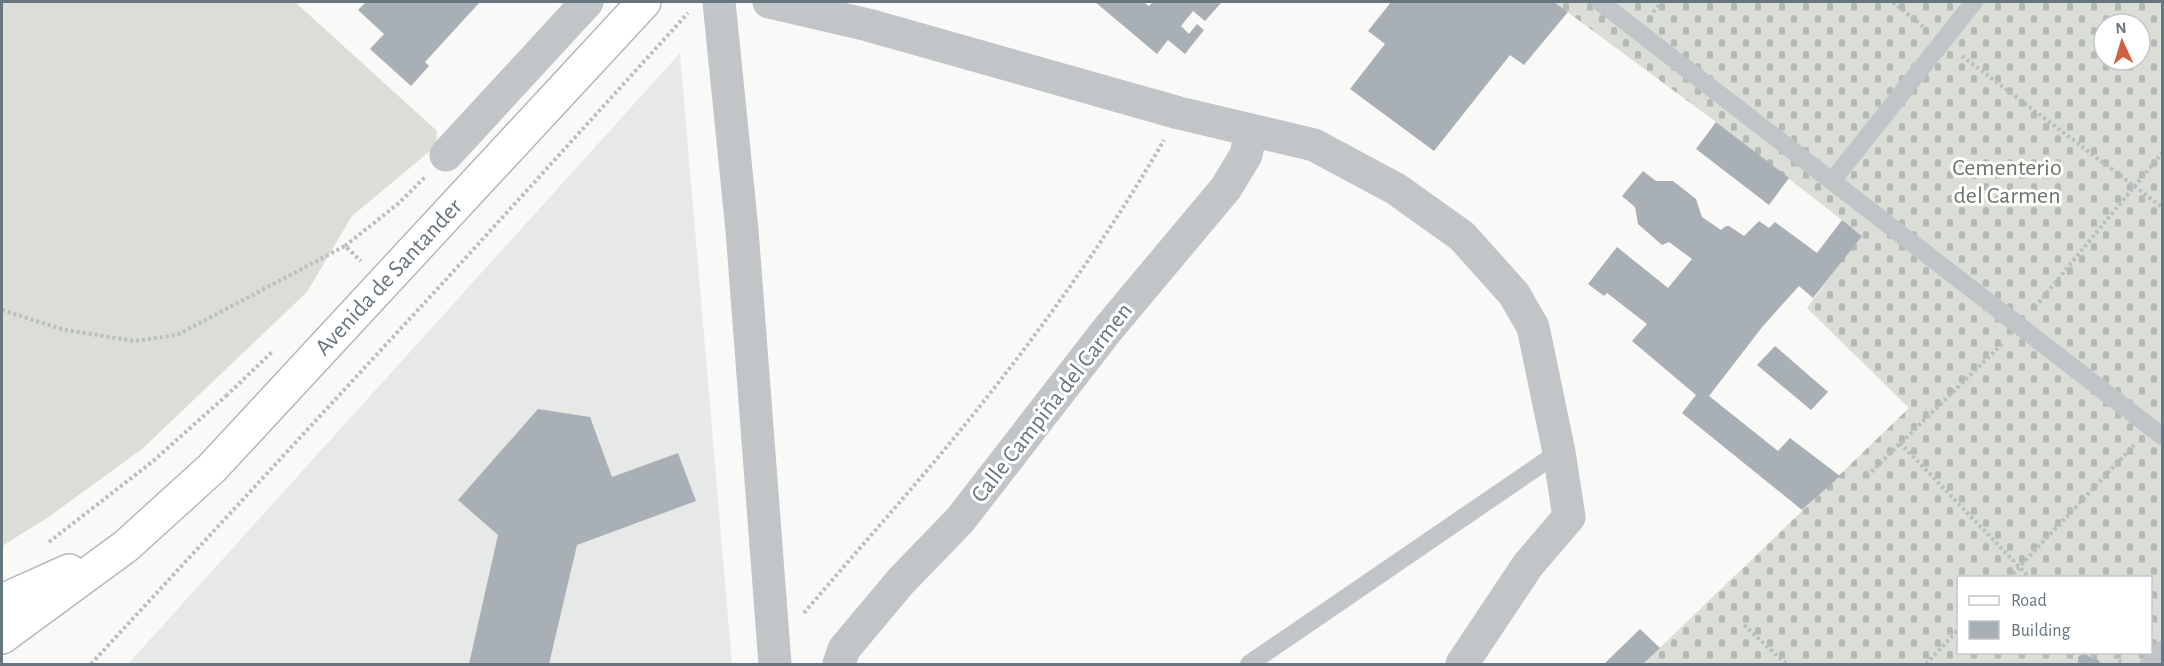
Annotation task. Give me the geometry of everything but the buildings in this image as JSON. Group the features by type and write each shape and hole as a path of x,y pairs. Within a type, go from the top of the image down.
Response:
{"main road":[{"name":"Avenida de Santander","path":"2,637 126,546 212,468 644,2"},
{"name":"Avenida de Santander","path":"2,601 126,546"}],"street":[{"path":"446,155 586,2"},
{"path":"770,2 868,25 1179,113 1314,145 1396,189 1462,236 1515,294 1533,327 1559,452 1569,517 1528,565 1462,664"},
{"path":"705,6 742,230 778,659"},
{"name":"Calle Campiña del Carmen","path":"839,664 844,649 901,581 960,520 1108,329 1226,188 1246,155 1251,131"}],"lane":[{"path":"1600,2 2157,432"},
{"path":"1832,181 1974,2"},
{"path":"1249,664 1559,452"},
{"path":"2149,664 2163,650"}],"path":[{"path":"1893,2 1942,42 2163,207"},
{"path":"90,664 705,6"},
{"path":"778,659 972,416 1071,284 1144,173 1179,113"},
{"path":"2,310 65,330 135,341 177,335 345,246 399,202 446,155"},
{"path":"345,246 385,281"},
{"path":"48,542 152,462 225,396 236,394"},
{"path":"2010,576 2157,432"},
{"path":"1900,443 2028,576"},
{"path":"1744,625 1786,664"},
{"path":"1926,664 1957,632"}],"shaded area":[{"path":"680,53 732,664 128,664"}],"green space":[{"path":"2,2 295,2 437,131 436,146 352,216 307,292 142,449 47,518 2,546"},
{"name":"Cementerio del Carmen","path":"1554,2 2162,2 2162,664 1643,664 1909,408 1807,308 1861,235 1716,122"}]}
